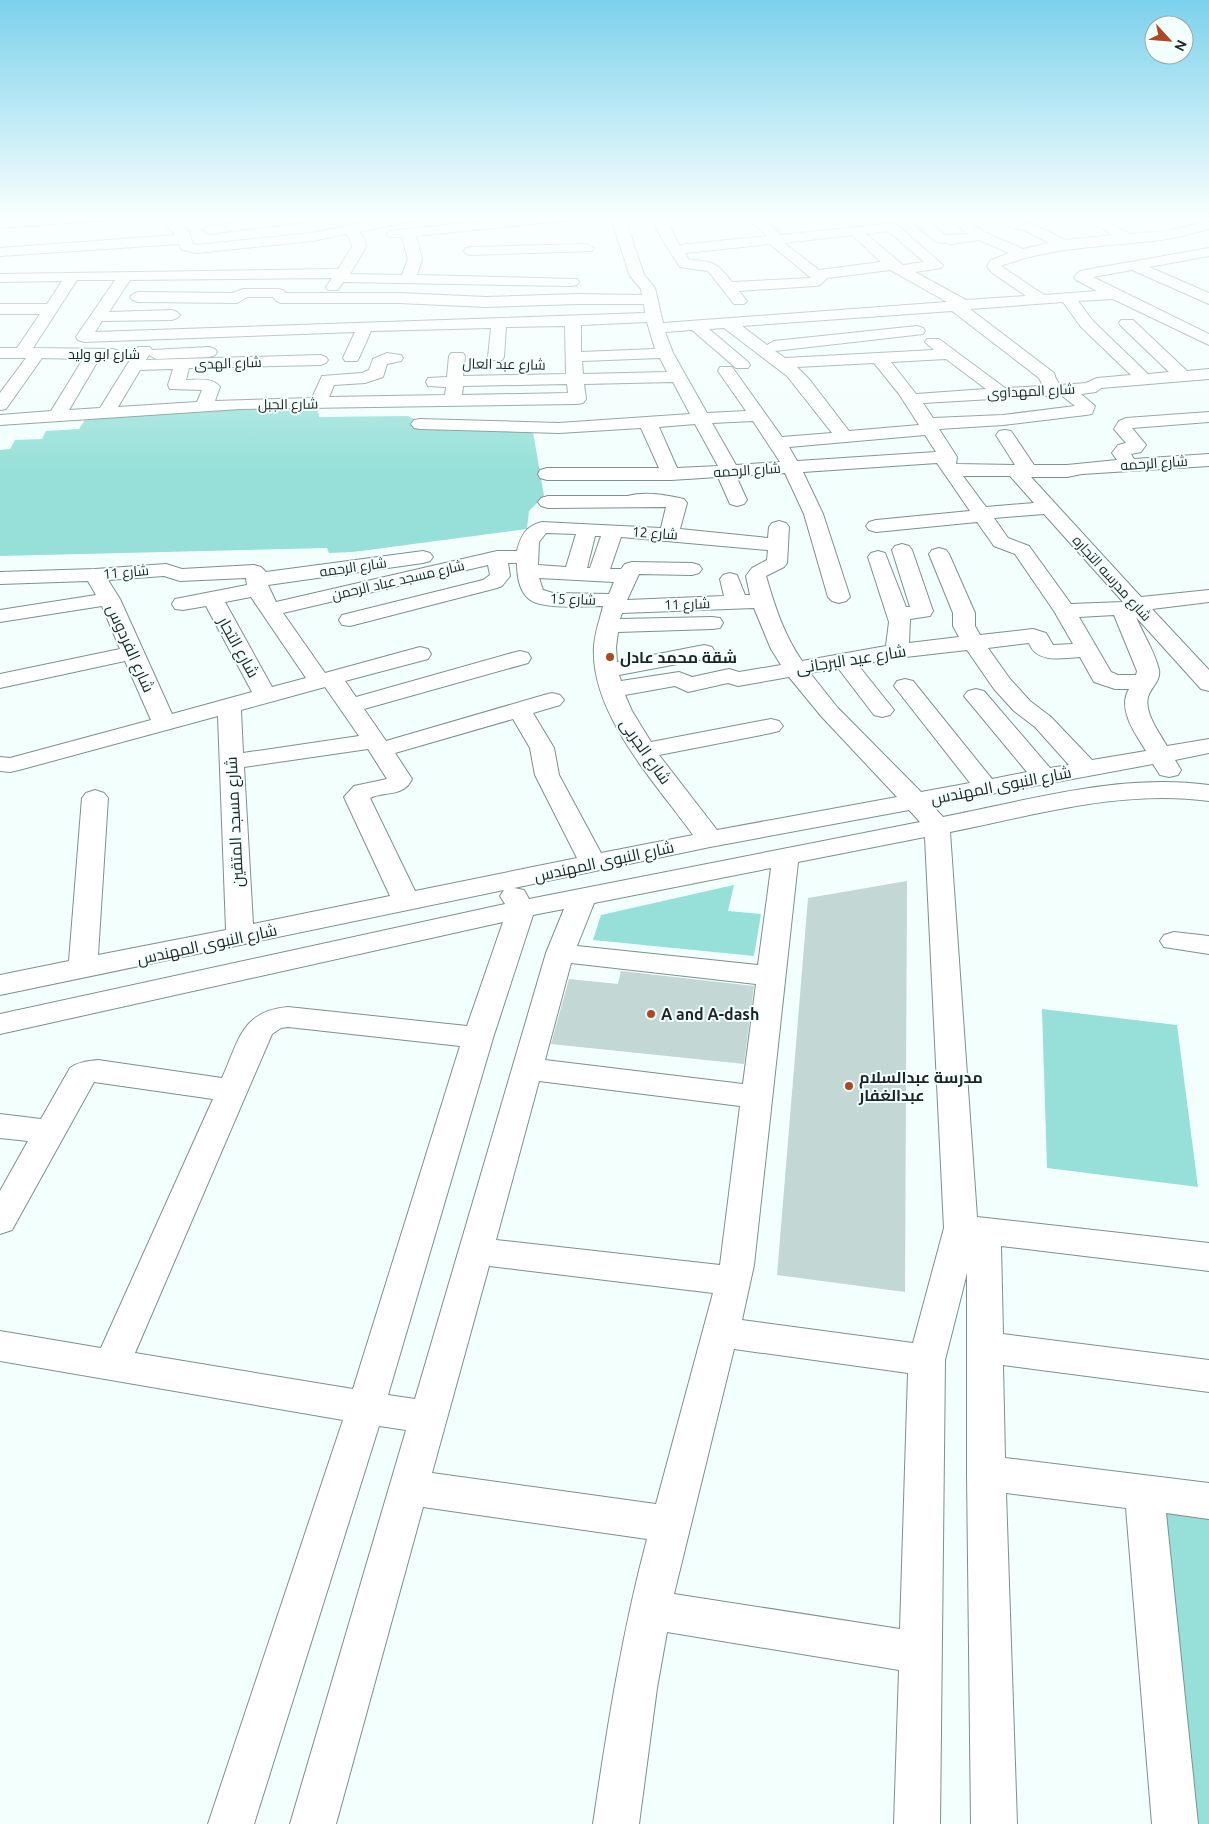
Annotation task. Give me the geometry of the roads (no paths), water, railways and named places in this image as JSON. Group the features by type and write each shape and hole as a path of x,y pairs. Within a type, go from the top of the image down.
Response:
{"street":[{"path":"0,405 30,354 51,309 57,300"},
{"path":"105,300 83,336 89,338 366,326 404,344"},
{"path":"300,300 325,303"},
{"path":"299,361 327,300"},
{"path":"275,310 325,303 377,300"},
{"path":"453,300 486,302 535,300"},
{"path":"534,322 533,314 538,300"},
{"path":"650,300 654,323 665,353 702,419 728,472 737,500"},
{"path":"738,300 754,321"},
{"path":"802,300 814,316"},
{"path":"777,443 844,437 942,444 1042,410 1086,410 1086,406 1047,380 1048,377 961,306 951,300"},
{"path":"318,404 328,380 371,377 377,373 379,362 404,344 499,323 573,320 696,325 1040,300"},
{"path":"1069,300 1086,324 1144,379"},
{"path":"1126,300 1209,340"},
{"path":"0,309 51,309"},
{"path":"889,311 1001,393"},
{"path":"218,313 247,312"},
{"path":"96,317 190,314"},
{"path":"845,314 871,336 886,357 893,374 942,444 982,515 1003,544 1022,550 1066,611 1102,677 1115,682 1146,682"},
{"path":"105,414 139,360 161,315"},
{"path":"786,318 845,359"},
{"path":"573,320 574,367 579,427"},
{"path":"1181,327 1209,321"},
{"path":"486,361 499,323"},
{"path":"728,323 781,363 803,383 844,437"},
{"path":"1126,323 1183,376"},
{"path":"696,325 734,368 758,415 777,443 802,488 777,563 759,572 756,576 761,601 772,628 794,669 819,700 917,801 937,826 985,1347 994,1824"},
{"path":"351,358 366,326"},
{"path":"237,347 244,331"},
{"path":"760,347 917,331"},
{"name":"شارع ابو وليد","path":"1,345 30,354 94,354 139,360 209,352"},
{"path":"434,382 574,367 665,353"},
{"path":"57,417 94,354"},
{"path":"781,363 949,354"},
{"name":"شارع الهدى","path":"139,360 182,365 320,360"},
{"path":"264,404 279,361"},
{"name":"شارع عبد العال","path":"454,381 452,361 486,361 574,367"},
{"path":"182,365 176,385 206,385 212,387 204,406"},
{"path":"574,367 678,377"},
{"name":"شارع المهداوى","path":"910,399 1090,388 1097,383 1209,374"},
{"path":"450,425 454,381"},
{"path":"240,404 246,385"},
{"path":"987,438 1053,429 1053,426 1030,391"},
{"name":"شارع الجبل","path":"0,420 240,404 576,398"},
{"path":"420,424 579,427 758,415"},
{"path":"1129,465 1121,452 1135,448 1137,445 1122,429 1125,425 1209,417"},
{"path":"648,423 671,474"},
{"name":"شارع مدرسه التجاره","path":"1006,435 1022,472 1049,508 1132,607 1209,684"},
{"name":"شارع الرحمه","path":"547,474 728,472 791,467 942,444 1022,472 1209,460"},
{"path":"598,575 637,505 635,501 636,474"},
{"path":"548,502 673,502 676,503 671,526 728,522"},
{"path":"876,526 1049,508"},
{"name":"شارع 12","path":"526,564 534,533 537,529 552,526 623,531 671,526 789,529"},
{"path":"574,574 587,529"},
{"path":"789,529 839,596"},
{"path":"898,613 922,611 902,550"},
{"path":"336,594 354,627 416,611 495,582 500,576 488,552"},
{"name":"شارع الرحمه","path":"256,578 335,571 488,552"},
{"name":"شارع مسجد عباد الرحمن","path":"270,610 396,580 488,552 526,564 574,574 627,576"},
{"path":"939,554 964,613 964,626 974,644 1002,684 1022,706 1043,722 1086,769"},
{"path":"878,557 900,622 897,651"},
{"name":"شارع 15","path":"526,564 528,579 534,593 545,598 612,611"},
{"path":"627,576 635,567 692,569"},
{"name":"شارع 11","path":"0,578 95,575 166,570 180,575 256,578"},
{"name":"شارع الفردوس","path":"95,575 109,599 164,723"},
{"name":"شارع الجربى","path":"627,576 612,611 604,648 608,681 622,717 644,751 710,839"},
{"path":"183,604 212,598 256,578 270,610 325,680 350,706 400,781 395,784 363,791 357,797 406,902"},
{"path":"730,579 736,602"},
{"path":"396,580 416,611"},
{"path":"1066,611 1132,607 1209,596"},
{"name":"شارع التجار","path":"212,598 266,696"},
{"path":"0,616 109,599"},
{"name":"شارع 11","path":"612,611 761,601"},
{"path":"1132,607 1148,677 1138,692 1136,703 1139,715 1180,788"},
{"path":"612,611 712,623"},
{"name":"شارع عيد البرجانى","path":"608,681 679,679 689,685 729,676 738,679 897,651 1033,636 1038,638 1042,648 1049,652 1087,650"},
{"path":"608,681 704,652"},
{"path":"0,681 133,653"},
{"path":"0,764 10,765 420,654"},
{"path":"350,706 520,658"},
{"path":"843,660 882,710"},
{"path":"905,686 985,786"},
{"path":"976,696 1043,776"},
{"path":"231,762 377,746 552,700"},
{"name":"شارع مسجد المتقين","path":"228,706 240,937"},
{"path":"519,709 542,748 547,775 593,863"},
{"path":"644,751 771,726"},
{"name":"شارع النبوى المهندس","path":"0,1024 514,895 593,863 710,839 917,801 985,786 1209,746"},
{"name":"شارع النبوى المهندس","path":"0,986 406,902 514,895 582,899 1100,794 1152,788 1180,788 1209,793"},
{"path":"83,969 95,798"},
{"path":"616,1824 635,1688 650,1610 734,1282 758,1097 785,858"},
{"path":"231,1824 366,1408 478,1038 514,895"},
{"path":"313,1824 560,953 582,899"},
{"path":"1174,941 1209,945"},
{"path":"560,953 771,976"},
{"path":"112,1365 259,1030 265,1023 276,1018 288,1017 478,1038"},
{"path":"527,1069 758,1097"},
{"path":"0,1222 81,1076 91,1071 232,1091"},
{"path":"0,1126 50,1132"},
{"path":"973,1229 1209,1257"},
{"path":"917,1824 927,1360 973,1229"},
{"path":"475,1251 734,1282"},
{"path":"720,1332 927,1360"},
{"path":"0,1346 428,1418"},
{"path":"985,1347 1209,1376"},
{"path":"986,1473 1209,1501"},
{"path":"408,1487 671,1524"},
{"path":"1144,1492 1175,1824"},
{"path":"650,1610 920,1654"}],"place":[{"name":"شقة محمد عادل","path":"610,657"},
{"name":"A and A-dash","path":"651,1014"},
{"name":"مدرسة عبدالسلام عبدالغفار","path":"849,1086"}]}
